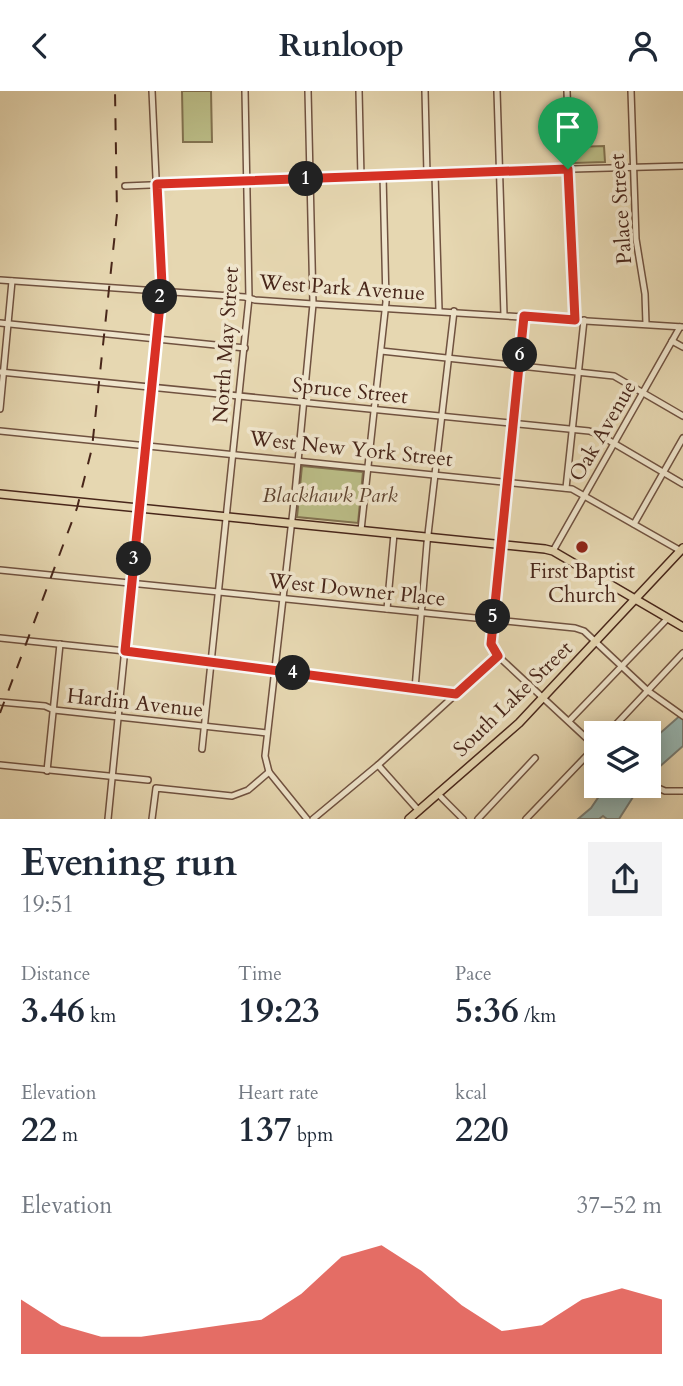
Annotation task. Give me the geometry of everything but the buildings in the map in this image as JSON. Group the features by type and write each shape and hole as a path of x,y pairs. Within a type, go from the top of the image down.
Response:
{"main road":[{"path":"0,494 553,551 683,627"},
{"name":"South Lake Street","path":"410,819 519,723 682,550"}],"street":[{"path":"108,819 161,291 152,91"},
{"name":"North May Street","path":"202,749 249,298 245,91"},
{"path":"307,819 269,772 265,756 313,304 308,91"},
{"path":"359,91 361,177"},
{"path":"425,91 427,174"},
{"path":"498,91 504,315"},
{"path":"567,91 575,320"},
{"name":"Palace Street","path":"631,91 636,239 645,294 646,324"},
{"path":"125,186 683,166"},
{"path":"435,174 439,310"},
{"path":"361,530 386,308 383,175"},
{"name":"West Park Avenue","path":"0,280 313,304 682,327"},
{"path":"0,409 12,281"},
{"path":"415,689 454,311"},
{"path":"524,316 491,644 498,656 584,735"},
{"path":"566,488 584,320"},
{"path":"0,323 244,348"},
{"name":"Oak Avenue","path":"553,551 682,327"},
{"path":"672,341 683,347"},
{"path":"381,351 614,376 683,416"},
{"name":"Spruce Street","path":"2,372 594,432 683,484"},
{"name":"West New York Street","path":"0,431 566,488 584,495 682,550"},
{"path":"634,524 683,438"},
{"path":"387,609 394,534"},
{"name":"West Downer Place","path":"0,570 580,629 648,691 680,714"},
{"path":"569,722 668,618"},
{"path":"0,638 125,651 456,694"},
{"path":"47,771 60,644"},
{"path":"619,721 683,653"},
{"path":"313,819 378,765 498,656"},
{"name":"Hardin Avenue","path":"0,702 267,733"},
{"path":"680,714 683,705"},
{"path":"478,819 535,758"},
{"path":"526,819 584,759"},
{"path":"0,765 148,780"},
{"path":"378,765 419,811"},
{"path":"152,819 156,787 232,796 248,790 269,772"},
{"path":"661,790 683,791"},
{"path":"438,794 463,819"}],"green space":[{"path":"182,91 211,91 212,142 183,142"},
{"path":"604,146 605,162 574,163 574,147"},
{"name":"Blackhawk Park","path":"302,466 363,472 358,523 297,517"}],"water":[{"path":"683,713 683,746 661,765 661,732"},
{"path":"598,798 632,798 619,819 607,819 603,816 599,819 578,819"}],"railway":[{"path":"0,713 77,508 92,448 117,214 115,91"}],"place":[{"name":"First Baptist Church","path":"582,547"}],"route":[{"path":"568,169 575,320 524,316 491,644 498,656 456,694 125,651 162,285 157,184 568,169"}]}
